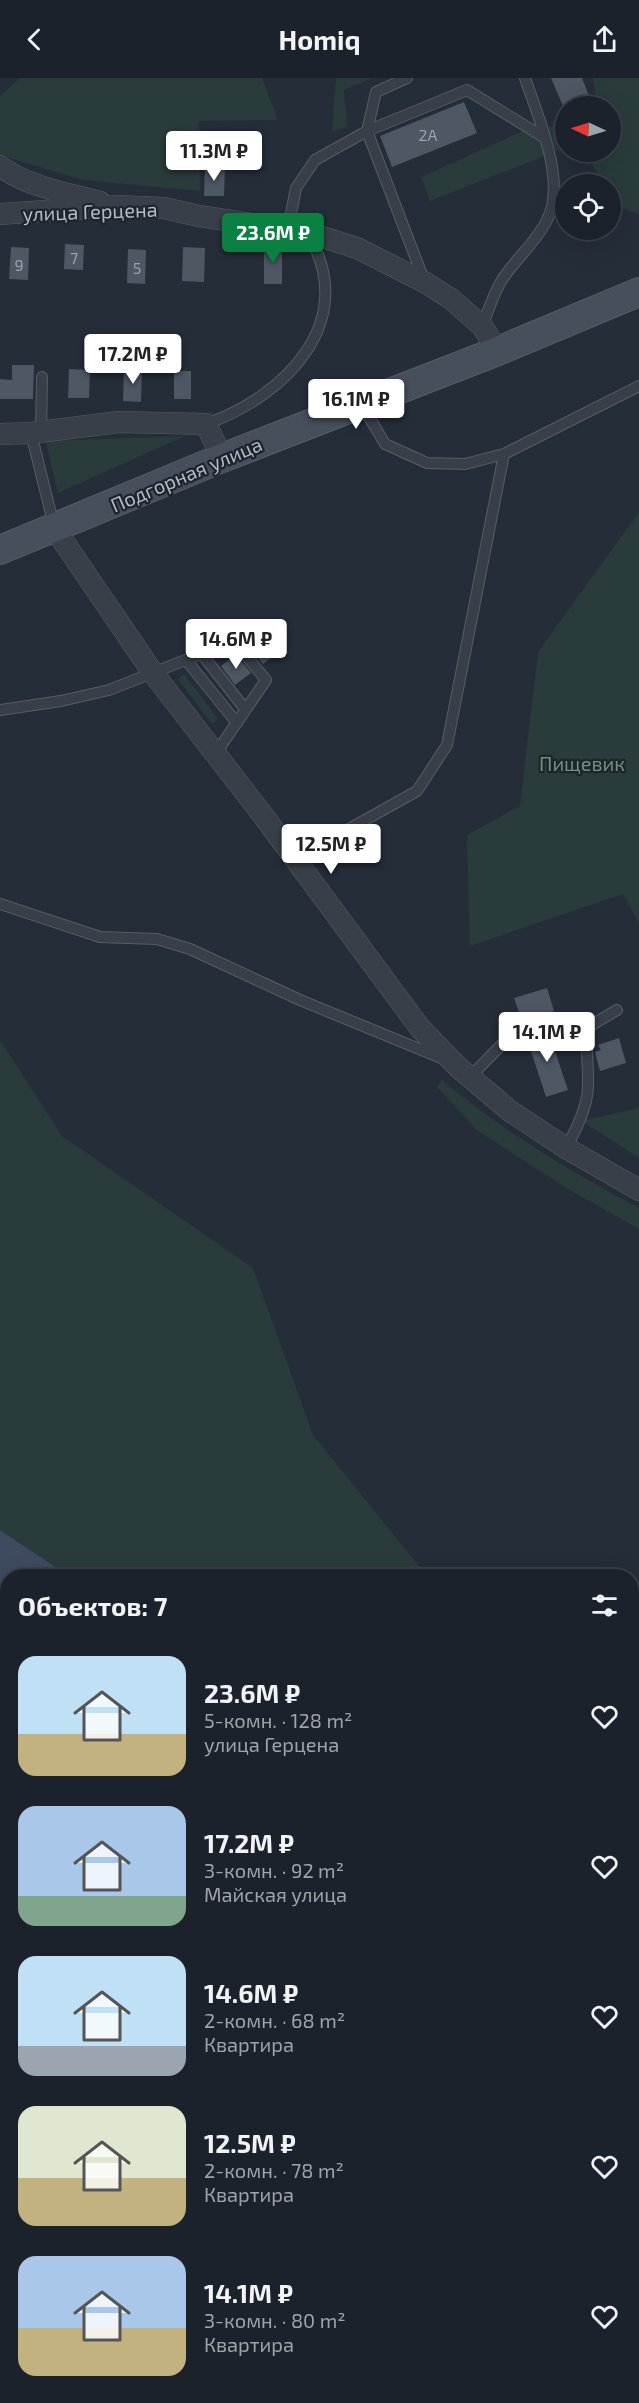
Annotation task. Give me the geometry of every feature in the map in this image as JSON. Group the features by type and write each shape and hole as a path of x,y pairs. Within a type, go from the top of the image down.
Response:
{"street":[{"path":"0,166 9,173 50,189 118,206"},
{"name":"улица Герцена","path":"0,214 118,206 164,208 199,216 297,230 357,248 426,283 451,299 482,326 498,351"},
{"name":"Подгорная улица","path":"0,550 361,403 498,351 639,291"},
{"path":"0,434 36,433 119,422 206,424 222,459"},
{"path":"55,529 153,673 216,753 420,1028 464,1072 510,1111 566,1148 639,1190"}],"lane":[{"path":"407,78 376,92 367,131 426,283"},
{"path":"482,326 501,283 548,220 555,182 525,78"},
{"path":"206,424 231,416 253,403 290,373 313,343 322,312 323,277 316,249 297,230 297,188 315,160 367,131 467,90 544,138"},
{"path":"42,377 36,433 55,529"},
{"path":"361,403 385,444 427,463 465,464 504,454 639,386"},
{"path":"0,427 0,434"},
{"path":"295,859 417,791 447,746 504,454"},
{"path":"0,710 61,701 109,690 234,641 266,680 216,753"},
{"path":"201,653 246,709"},
{"path":"186,660 237,723"},
{"path":"0,904 100,938 157,939 190,949 300,1000 419,1048 464,1072 515,1031 552,1021"},
{"path":"566,1148 578,1124 587,1095 585,1042 590,1026 617,1010"}],"green space":[{"path":"20,78 262,78 278,120 199,121 200,191 83,180 0,155 0,96"},
{"path":"336,78 372,78 344,90 347,127 332,132"},
{"path":"593,78 639,78 639,215 621,207 621,174 598,174 591,162 621,162 621,96 596,96"},
{"path":"555,126 555,152 430,201 421,177 532,127"},
{"path":"185,436 58,493 46,441"},
{"name":"Пищевик","path":"639,512 639,923 623,894 470,946 467,835 520,806 538,652"},
{"path":"184,674 218,719 212,724 178,679"},
{"path":"0,1040 62,1136 253,1268 313,1435 421,1569 58,1569 0,1530"},
{"path":"442,1080 489,1117 537,1149 639,1208 639,1229 568,1189 477,1130 437,1087"},
{"path":"639,1108 639,1158 582,1121"}],"water":[{"path":"0,1530 58,1569 0,1569"}],"building":[{"path":"551,78 582,78 589,96 559,96"},
{"path":"464,102 477,133 392,167 380,136"},
{"path":"205,167 225,167 224,196 204,196"},
{"path":"65,244 84,245 83,270 64,269"},
{"path":"282,244 282,284 264,284 264,245"},
{"path":"11,247 29,248 28,280 9,279"},
{"path":"183,247 205,248 204,282 182,281"},
{"path":"128,249 146,250 145,284 127,283"},
{"path":"12,365 34,365 33,399 0,399 0,379 12,380"},
{"path":"69,369 90,370 89,398 68,398"},
{"path":"124,369 142,369 141,402 123,401"},
{"path":"174,371 191,371 191,399 174,399"},
{"path":"266,632 280,651 263,664 248,646"},
{"path":"236,655 251,673 235,685 221,666"},
{"path":"547,988 554,1011 522,1021 514,998"},
{"path":"548,1030 568,1090 546,1097 526,1036"},
{"path":"619,1038 626,1063 600,1071 595,1052 601,1050 598,1045"}]}
